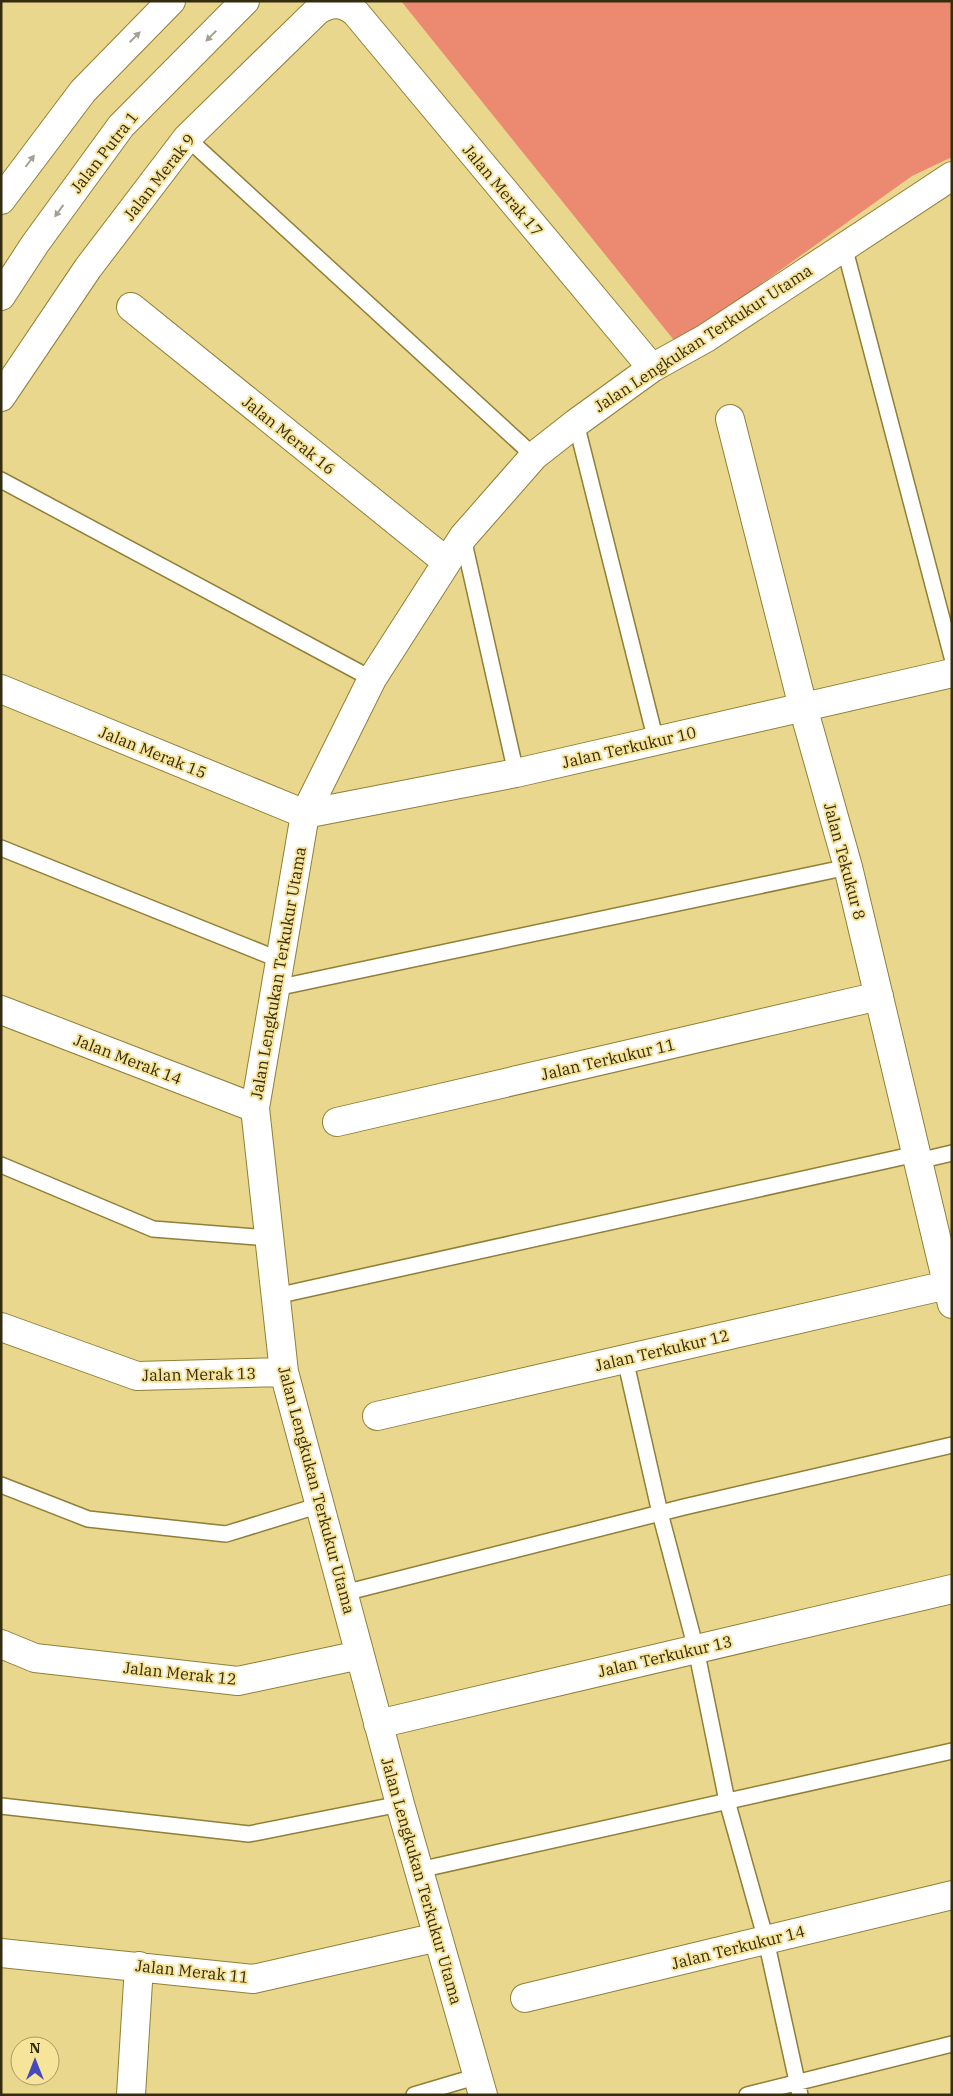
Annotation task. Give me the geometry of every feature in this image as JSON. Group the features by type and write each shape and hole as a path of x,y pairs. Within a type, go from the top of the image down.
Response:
{"street":[{"path":"1,200 83,91 171,1"},
{"name":"Jalan Putra 1","path":"1,296 35,244 121,126 245,1"},
{"name":"Jalan Merak 9","path":"1,398 88,268 187,138 318,10 327,5 337,3 355,12"},
{"name":"Jalan Merak 17","path":"355,12 652,368"},
{"name":"Jalan Lengkukan Terkukur Utama","path":"480,2085 378,1724 284,1372 255,1108 305,814 372,680 447,562 463,537 534,456 652,368 706,338 952,176"},
{"name":"Jalan Merak 16","path":"131,307 447,562"},
{"name":"Jalan Tekukur 8","path":"730,419 802,707 848,867 949,1295"},
{"name":"Jalan Terkukur 10","path":"305,814 516,773 952,673"},
{"name":"Jalan Merak 15","path":"1,689 305,814"},
{"name":"Jalan Terkukur 11","path":"337,1122 879,996"},
{"name":"Jalan Merak 14","path":"1,1010 255,1108"},
{"name":"Jalan Terkukur 12","path":"377,1416 625,1359 949,1295"},
{"name":"Jalan Merak 13","path":"1,1327 137,1376 284,1372"},
{"name":"Jalan Terkukur 13","path":"378,1724 952,1589"},
{"name":"Jalan Merak 12","path":"1,1644 35,1658 238,1681 360,1656"},
{"name":"Jalan Terkukur 14","path":"525,1998 952,1895"},
{"name":"Jalan Merak 11","path":"1,1953 253,1979 438,1937"},
{"path":"131,2095 139,1966"}],"lane":[{"path":"187,138 534,456"},
{"path":"844,246 952,657"},
{"path":"576,423 656,741"},
{"path":"1,480 372,680"},
{"path":"463,537 516,773"},
{"path":"1,848 280,960"},
{"path":"276,988 848,867"},
{"path":"276,1296 917,1157 952,1153"},
{"path":"1,1165 153,1229 269,1238"},
{"path":"625,1359 660,1513 696,1649 727,1801 766,1940 799,2089"},
{"path":"344,1593 660,1513 952,1444"},
{"path":"1,1484 88,1519 226,1534 320,1505"},
{"path":"419,1870 952,1751"},
{"path":"1,1806 249,1834 400,1804"},
{"path":"747,2095 799,2089 952,2044"},
{"path":"414,2095 480,2085"}],"shaded area":[{"path":"401,1 952,1 952,157 912,176 677,344"}]}
